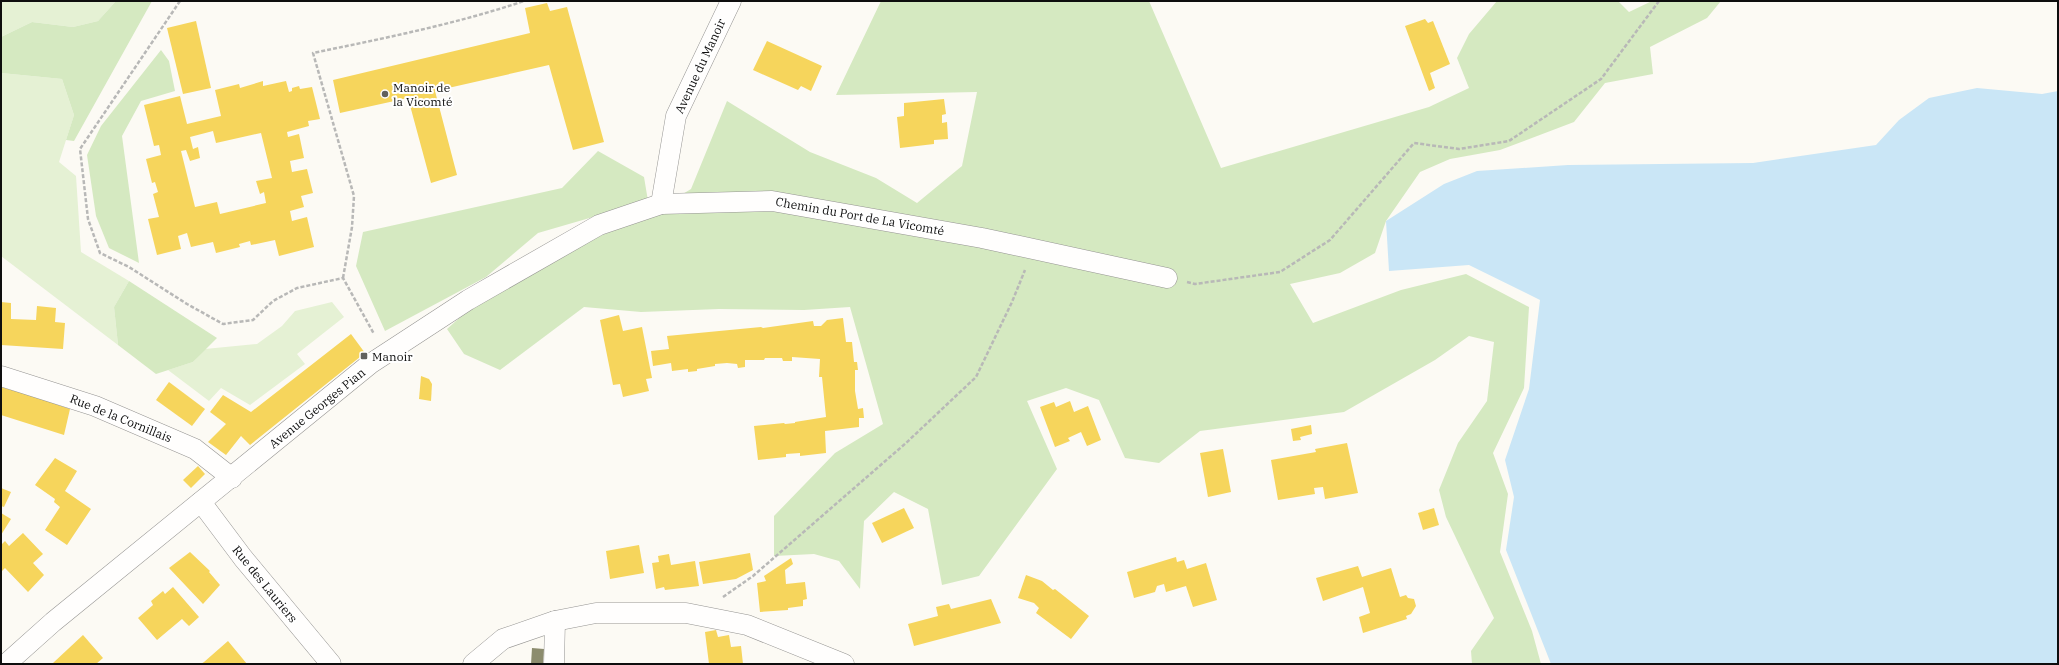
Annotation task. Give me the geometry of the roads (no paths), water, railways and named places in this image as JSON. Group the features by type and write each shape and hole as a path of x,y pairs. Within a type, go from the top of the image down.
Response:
{"street":[{"name":"Avenue du Manoir","path":"661,204 676,116 731,1"},
{"name":"Chemin du Port de La Vicomté","path":"661,204 772,201 982,238 1167,278"},
{"name":"Avenue Georges Pian","path":"6,664 53,622 232,478 370,364 468,300 599,225 661,204"},
{"name":"Rue de la Cornillais","path":"1,376 95,406 195,448 232,478"},
{"name":"Rue des Lauriers","path":"201,502 243,558 331,664"},
{"path":"473,664 503,639 555,621 596,613 686,613 747,625 844,664"},
{"path":"554,664 555,621"}],"water":[{"path":"1977,88 2042,94 2058,91 2058,664 1551,664 1506,550 1514,497 1505,460 1529,389 1540,300 1469,265 1389,271 1386,221 1444,184 1477,171 1568,165 1753,163 1876,145 1899,120 1929,98"}],"place":[{"name":"Manoir de la Vicomté","path":"385,94"},
{"name":"Manoir","path":"364,356"}]}
